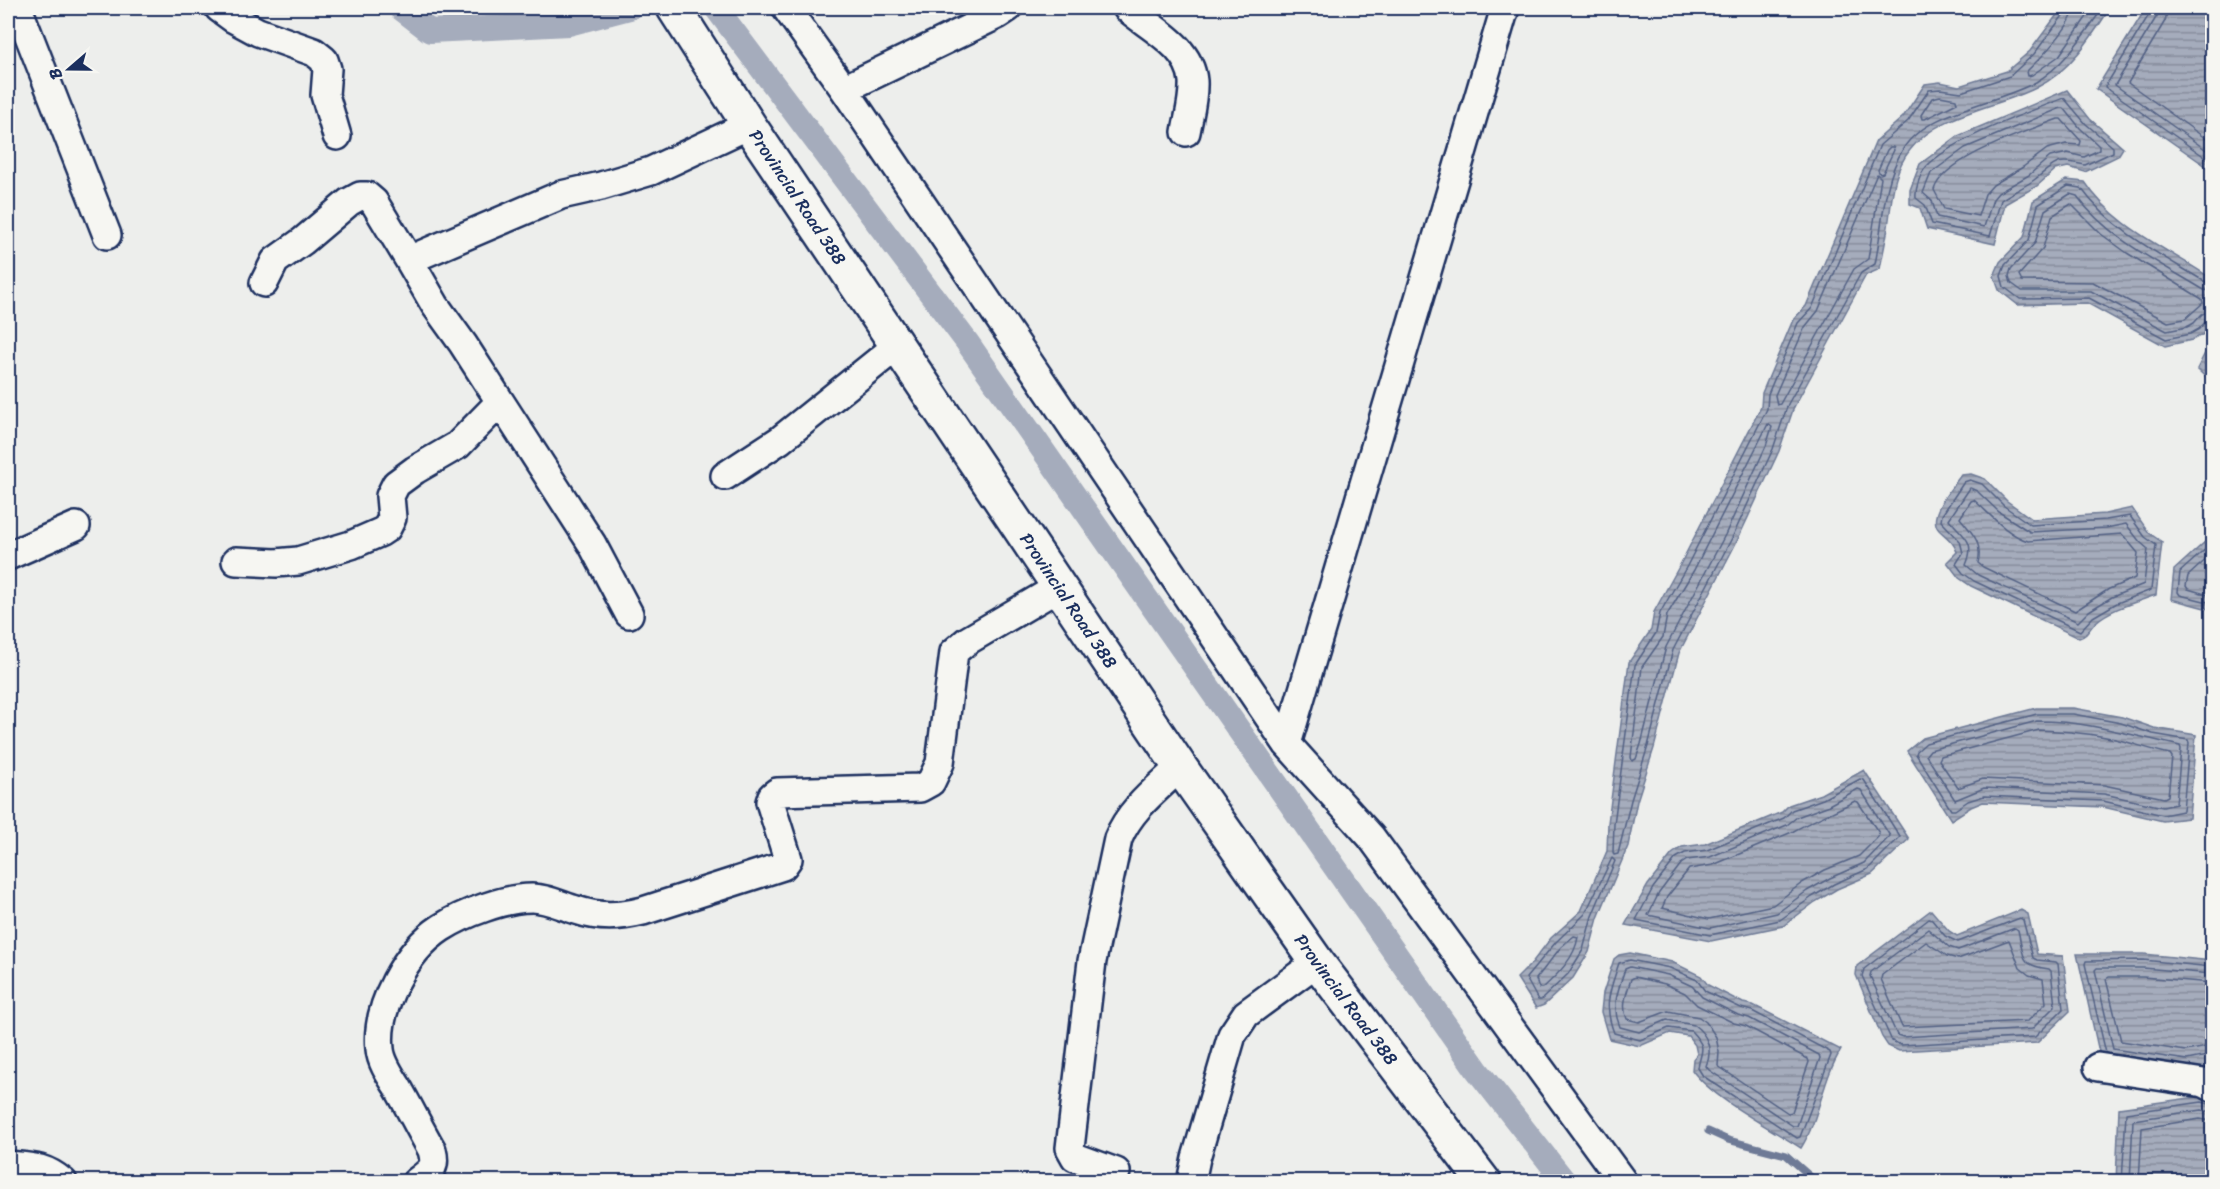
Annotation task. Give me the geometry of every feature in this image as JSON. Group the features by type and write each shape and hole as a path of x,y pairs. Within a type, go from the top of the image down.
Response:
{"main road":[{"name":"Provincial Road 388","path":"682,20 749,125 1180,767 1317,962 1484,1182"}],"street":[{"path":"18,8 107,235"},
{"path":"219,8 234,20 250,28 314,52 324,60 327,69 325,95 337,136"},
{"path":"786,8 844,89 1287,744 1371,837 1623,1182"},
{"path":"844,89 1008,8"},
{"path":"1127,8 1185,57 1193,80 1193,96 1186,132"},
{"path":"1287,744 1505,8"},
{"path":"408,260 561,195 651,171 749,125"},
{"path":"264,283 280,256 303,241 349,202 360,196 367,196 374,202 435,305 592,544 629,614"},
{"path":"725,477 796,428 897,346"},
{"path":"236,561 276,563 298,561 351,545 381,532 387,528 392,518 390,496 396,484 458,445 500,402"},
{"path":"8,556 76,526"},
{"path":"416,1182 432,1169 435,1162 432,1150 380,1052 379,1031 391,988 408,960 440,929 463,916 497,904 532,898 547,900 597,916 619,917 783,867 788,859 770,802 772,796 777,792 921,788 931,782 940,763 954,652 967,641 1059,587"},
{"path":"1116,1172 1075,1157 1070,1148 1092,961 1118,839 1123,826 1131,813 1180,767"},
{"path":"1191,1182 1232,1035 1246,1014 1317,962"},
{"path":"2098,1067 2204,1083 2212,1087"},
{"path":"8,1165 42,1168 63,1182"}],"water":[{"path":"2062,8 2110,8 2078,53 2059,73 2020,95 1952,119 1922,138 1904,159 1893,190 1880,269 1866,275 1794,407 1779,451 1737,541 1679,653 1654,748 1637,801 1628,846 1598,918 1589,952 1573,978 1544,1005 1536,1008 1517,978 1551,938 1581,911 1607,851 1608,823 1629,662 1651,630 1654,612 1761,407 1762,393 1793,320 1806,306 1876,141 1903,117 1925,84 1940,82 1959,86 2007,71 2030,51"},
{"path":"2146,8 2212,8 2212,165 2210,169 2096,89"},
{"path":"2067,90 2090,119 2123,148 2118,156 2085,172 2068,167 2055,170 2037,186 2005,204 1995,244 1927,229 1920,208 1910,204 1910,190 1920,164 1958,136"},
{"path":"2066,180 2085,182 2097,198 2127,225 2212,279 2212,318 2204,334 2192,340 2165,346 2087,303 2018,305 1999,290 1994,276 2000,262 2024,237 2033,201"},
{"path":"2212,339 2212,383 2197,369"},
{"path":"1971,474 1985,479 2007,501 2032,519 2105,514 2132,508 2149,533 2162,542 2156,595 2109,613 2079,638 1971,586 1959,578 1947,562 1957,552 1952,542 1939,530 1936,517 1942,502 1961,475"},
{"path":"2206,541 2212,541 2212,610 2171,599 2174,570"},
{"path":"2036,708 2073,708 2122,717 2154,728 2196,735 2189,818 2163,821 2103,807 1983,802 1951,820 1907,751 1923,738"},
{"path":"1864,770 1909,839 1872,874 1837,889 1783,926 1711,941 1625,925 1648,885 1672,854 1682,847 1705,844 1782,812 1789,805 1821,794"},
{"path":"1931,910 1949,931 1957,936 2021,910 2028,914 2037,954 2063,956 2070,1011 2037,1043 1899,1051 1888,1046 1856,975 1857,966"},
{"path":"1630,953 1672,962 1701,976 1708,985 1841,1050 1829,1074 1813,1124 1801,1148 1727,1102 1701,1081 1692,1070 1693,1059 1697,1054 1695,1045 1688,1036 1670,1033 1640,1046 1609,1039 1601,1012 1603,993 1614,959 1619,955"},
{"path":"2077,954 2144,954 2212,961 2212,1068 2187,1074 2101,1061"},
{"path":"2204,1096 2212,1100 2212,1181 2116,1182 2119,1108"}],"waterway":[{"path":"400,8 430,31 569,24 630,8"},
{"path":"716,8 967,342 1477,1070 1565,1182"},
{"path":"1708,1131 1728,1140 1786,1155 1811,1177 1813,1182"}]}
